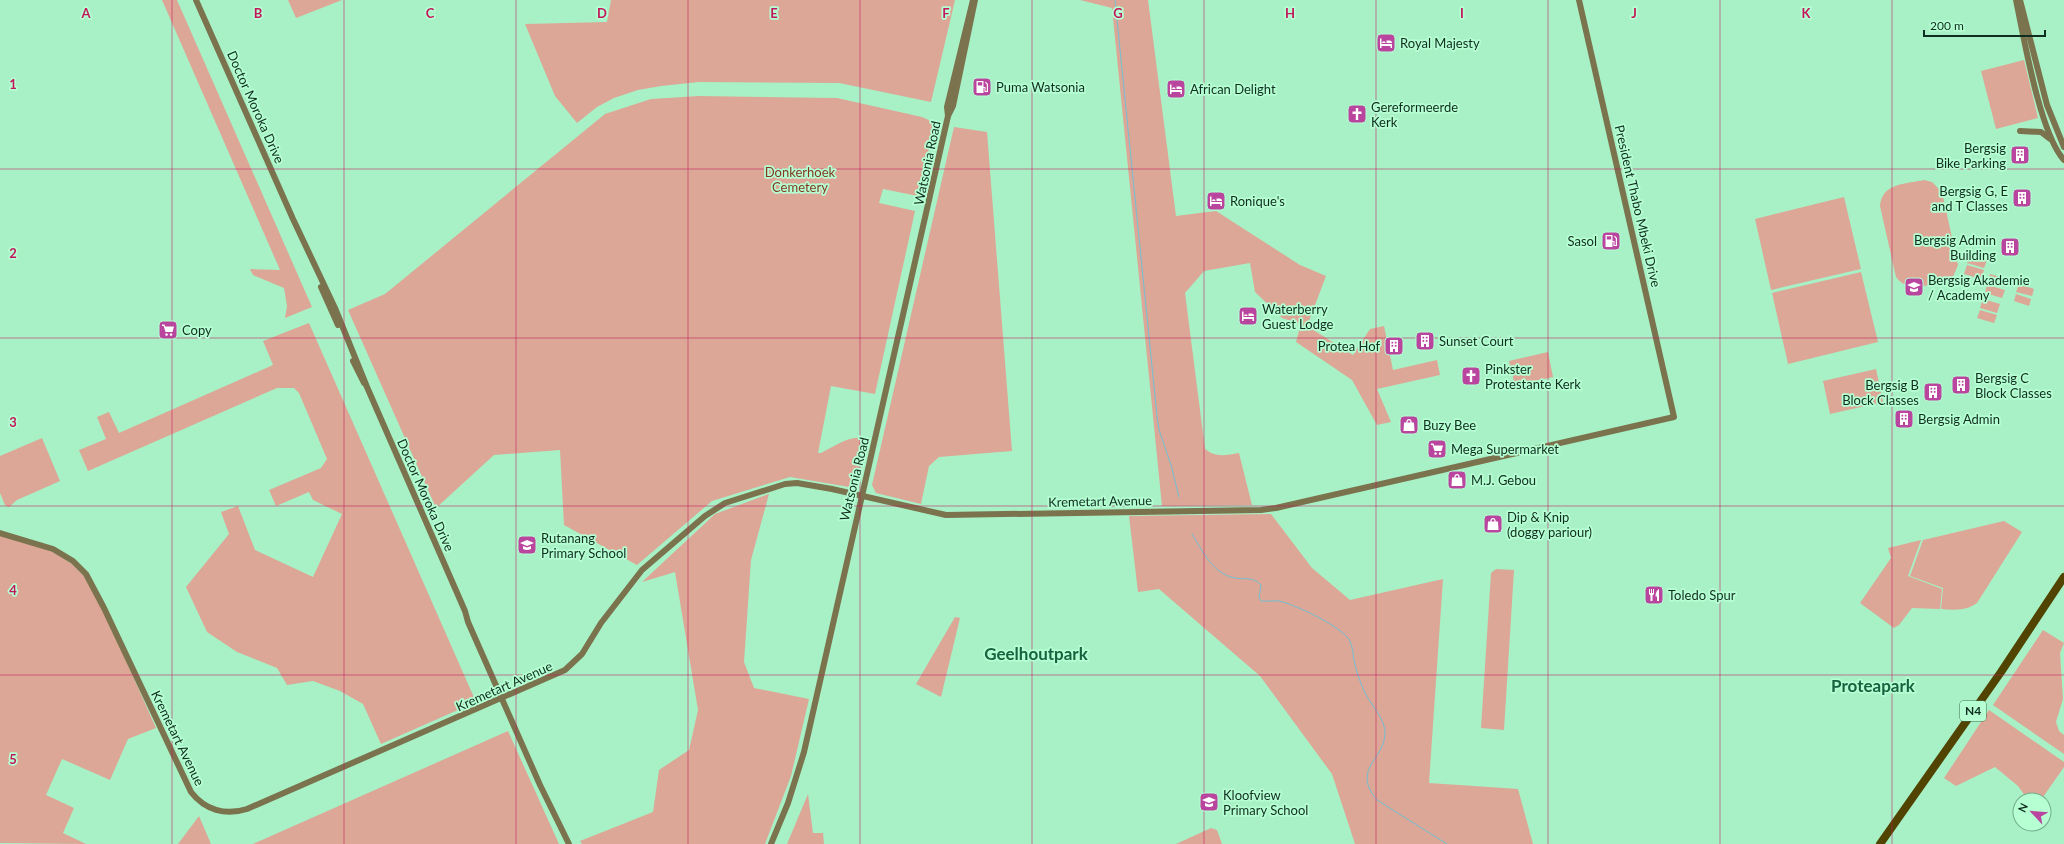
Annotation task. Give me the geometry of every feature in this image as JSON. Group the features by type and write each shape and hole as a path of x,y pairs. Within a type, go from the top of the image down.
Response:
{"highway":[{"name":"N4","path":"1880,844 2001,672 2064,577"}],"street":[{"name":"Watsonia Road","path":"771,844 799,770 929,205 948,116 947,107 974,0"},
{"name":"President Thabo Mbeki Drive","path":"1579,0 1674,417"},
{"path":"2016,0 2032,74 2052,142"},
{"path":"2020,0 2038,72 2054,123 2064,146"},
{"name":"Doctor Moroka Drive","path":"198,2 293,218 334,304 367,387 465,611 470,616 545,794 569,844"},
{"path":"2020,131 2041,132 2052,142 2064,160"},
{"path":"2064,137 2064,146"},
{"name":"Kremetart Avenue","path":"0,533 53,549 73,561 86,574 104,608 191,792 209,808 230,813 247,809 423,732 564,667 586,647 601,623 642,570 719,505 790,483 832,489 933,513 960,515 1266,509 1674,417"}],"green space":[{"path":"162,0 177,0 312,307 285,318 287,306 284,288 253,275 250,269 280,270"},
{"path":"288,0 342,0 296,18"},
{"path":"611,0 955,0 931,102 839,83 699,82 638,90 614,98 597,107 577,123 555,96 525,24 607,22"},
{"path":"1080,0 1148,0 1176,216 1216,211 1300,265 1326,276 1307,326 1353,355 1370,329 1384,326 1393,370 1437,360 1440,375 1377,389 1391,422 1377,425 1352,380 1296,342 1301,324 1282,318 1255,292 1250,263 1204,271 1185,293 1205,449 1217,455 1239,453 1252,505 1162,506 1112,8"},
{"path":"2024,60 2038,118 1996,129 1981,71"},
{"name":"Donkerhoek Cemetery","path":"699,96 837,98 922,117 935,123 918,196 883,189 879,203 915,211 875,394 831,386 818,453 854,438 866,438 855,488 790,477 712,501 637,565 564,525 560,450 494,455 436,508 348,310 385,294 605,114 651,99"},
{"path":"954,127 987,132 1012,451 939,457 929,466 921,504 876,493 872,485"},
{"path":"1924,180 1932,182 1942,192 1958,265 1952,279 1930,285 1915,287 1901,282 1896,277 1880,206 1882,198 1890,189 1902,184"},
{"path":"1844,197 1861,269 1771,290 1755,219"},
{"path":"1970,255 1987,260 1984,268 1967,263"},
{"path":"1967,265 1984,270 1981,279 1964,274"},
{"path":"1861,272 1878,342 1788,364 1772,293"},
{"path":"1990,274 2008,279 2005,287 1988,282"},
{"path":"2019,284 2034,289 2032,296 2016,292"},
{"path":"1987,285 2005,290 2002,298 1985,293"},
{"path":"2016,294 2031,299 2029,306 2014,301"},
{"path":"1983,299 2000,304 1997,313 1980,308"},
{"path":"1980,310 1997,315 1994,323 1977,318"},
{"path":"309,323 476,702 381,744 363,704 340,691 313,681 287,685 277,668 237,652 207,632 186,587 229,534 221,512 238,506 255,550 313,577 342,514 313,500 309,492 276,506 269,490 321,468 327,459 299,393 294,388 277,388 88,471 79,450 106,439 97,417 109,412 119,433 273,365 263,341"},
{"path":"1548,352 1553,377 1515,386 1509,361"},
{"path":"1876,369 1883,402 1830,414 1823,381"},
{"path":"42,438 60,481 17,500 9,507 5,505 0,493 0,456"},
{"path":"769,494 751,560 744,662 754,688 809,699 791,776 765,844 582,844 580,841 653,812 659,770 689,750 698,710 675,572 642,582 715,514"},
{"path":"1271,514 1312,568 1350,600 1443,579 1429,783 1518,789 1533,844 1355,844 1332,774 1260,676 1159,589 1138,592 1129,516"},
{"path":"2004,521 2022,532 1977,603 1973,606 1951,610 1941,609 1943,588 1910,576 1923,540"},
{"path":"0,535 52,551 72,564 84,576 103,609 156,728 128,739 110,780 62,759 46,795 74,808 63,833 86,844 0,843"},
{"path":"1921,540 1908,576 1942,589 1940,609 1912,608 1899,625 1894,628 1860,603 1891,558 1888,548"},
{"path":"1496,569 1514,570 1504,730 1481,728 1491,573"},
{"path":"955,617 960,618 941,697 916,684"},
{"path":"2043,630 2064,643 2060,653 2063,699 2056,722 2059,731 2064,735 2064,754 1993,705"},
{"path":"1989,710 2064,762 2064,767 2047,792 2022,792 2018,786 1995,767 1956,786 1944,778"},
{"path":"508,731 559,844 253,844"},
{"path":"808,794 813,833 823,833 824,844 787,844"},
{"path":"199,816 211,844 178,844"},
{"path":"1211,828 1217,830 1222,844 1176,844"}],"waterway":[{"path":"1115,0 1157,416 1159,430 1171,465 1179,497"},
{"path":"1192,534 1209,561 1221,572 1227,576 1252,579 1258,582 1261,585 1259,597 1261,601 1279,601 1286,603 1318,617 1346,635 1351,644 1356,668 1362,686 1381,718 1385,729 1380,751 1368,772 1367,780 1370,789 1377,800 1447,844"}],"place":[{"name":"Royal Majesty","path":"1386,43"},
{"name":"Puma Watsonia","path":"982,87"},
{"name":"African Delight","path":"1176,89"},
{"name":"Gereformeerde Kerk","path":"1357,114"},
{"name":"Bergsig Bike Parking","path":"2020,155"},
{"name":"Bergsig G, E and T Classes","path":"2022,198"},
{"name":"Ronique's","path":"1216,201"},
{"name":"Sasol","path":"1611,241"},
{"name":"Bergsig Admin Building","path":"2010,247"},
{"name":"Bergsig Akademie / Academy","path":"1914,287"},
{"name":"Waterberry Guest Lodge","path":"1248,316"},
{"name":"Copy","path":"168,330"},
{"name":"Sunset Court","path":"1425,341"},
{"name":"Protea Hof","path":"1394,346"},
{"name":"Pinkster Protestante Kerk","path":"1471,376"},
{"name":"Bergsig C Block Classes","path":"1961,385"},
{"name":"Bergsig B Block Classes","path":"1933,392"},
{"name":"Bergsig Admin","path":"1904,419"},
{"name":"Buzy Bee","path":"1409,425"},
{"name":"Mega Supermarket","path":"1437,449"},
{"name":"M.J. Gebou","path":"1457,480"},
{"name":"Dip & Knip (doggy pariour)","path":"1493,524"},
{"name":"Rutanang Primary School","path":"527,545"},
{"name":"Toledo Spur","path":"1654,595"},
{"name":"Kloofview Primary School","path":"1209,802"}],"district":[{"name":"Geelhoutpark","path":"1036,654"},
{"name":"Proteapark","path":"1873,686"}]}
